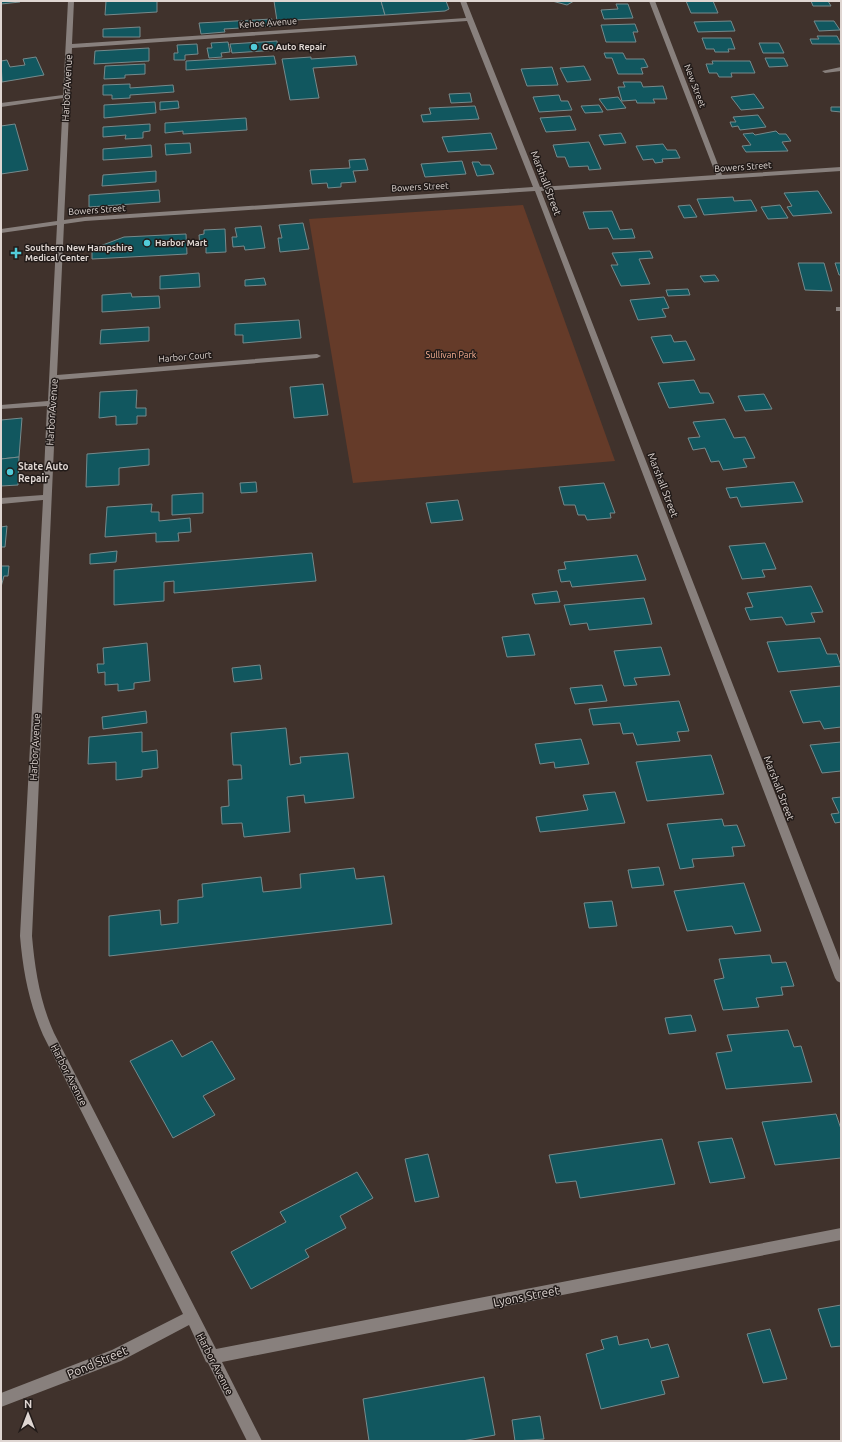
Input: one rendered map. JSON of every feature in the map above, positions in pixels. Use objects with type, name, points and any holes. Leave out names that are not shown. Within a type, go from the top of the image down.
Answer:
[{"type":"street","name":"Harbor Avenue","points":[[71,1],[26,936],[32,988],[38,1013],[211,1358],[255,1441]]},
{"type":"street","name":"Marshall Street","points":[[463,1],[841,978]]},
{"type":"street","name":"New Street","points":[[652,1],[720,177]]},
{"type":"street","name":"Kehoe Avenue","points":[[69,46],[469,19]]},
{"type":"street","points":[[825,71],[841,69]]},
{"type":"street","points":[[1,105],[67,96]]},
{"type":"street","name":"Bowers Street","points":[[1,231],[61,222],[415,196],[537,190],[841,169]]},
{"type":"street","name":"Harbor Court","points":[[54,378],[317,356]]},
{"type":"street","points":[[1,407],[52,403]]},
{"type":"street","points":[[1,501],[47,497]]},
{"type":"street","name":"Lyons Street","points":[[211,1358],[841,1234]]},
{"type":"street","name":"Pond Street","points":[[1,1400],[116,1356],[191,1317]]},
{"type":"green space","name":"Sullivan Park","points":[[523,205],[615,461],[353,483],[309,219]]},
{"type":"building","points":[[1,1],[19,1],[20,2],[1,4]]},
{"type":"building","points":[[106,1],[157,1],[157,12],[105,15]]},
{"type":"building","points":[[274,1],[381,1],[385,15],[277,21]]},
{"type":"building","points":[[381,1],[446,1],[449,9],[445,11],[385,15]]},
{"type":"building","points":[[552,1],[574,1],[567,5]]},
{"type":"building","points":[[686,1],[713,1],[718,13],[691,13]]},
{"type":"building","points":[[811,1],[828,1],[831,6],[813,6]]},
{"type":"building","points":[[616,4],[628,4],[633,18],[604,19],[601,10],[618,9]]},
{"type":"building","points":[[272,19],[273,26],[224,29],[225,32],[201,34],[199,23]]},
{"type":"building","points":[[731,21],[735,31],[698,32],[694,22]]},
{"type":"building","points":[[814,21],[834,21],[840,30],[819,31]]},
{"type":"building","points":[[635,24],[638,32],[633,32],[636,42],[606,42],[601,25]]},
{"type":"building","points":[[140,27],[140,37],[103,37],[103,29]]},
{"type":"building","points":[[817,36],[837,36],[841,44],[812,44],[810,39],[819,39]]},
{"type":"building","points":[[702,38],[731,38],[735,49],[728,49],[729,52],[715,52],[714,49],[706,49]]},
{"type":"building","name":"Go Auto Repair","points":[[277,41],[278,50],[232,53],[230,44]]},
{"type":"building","points":[[228,42],[230,52],[221,53],[222,57],[209,58],[207,48],[212,48],[211,43]]},
{"type":"building","points":[[759,43],[779,43],[784,53],[763,53]]},
{"type":"building","points":[[197,44],[198,54],[185,55],[185,60],[174,60],[174,53],[178,53],[177,45]]},
{"type":"building","points":[[149,48],[149,61],[94,64],[95,51]]},
{"type":"building","points":[[604,53],[623,53],[626,59],[644,59],[648,67],[641,68],[643,74],[618,74],[612,58],[606,58]]},
{"type":"building","points":[[274,56],[276,64],[186,70],[186,61]]},
{"type":"building","points":[[355,56],[357,65],[313,68],[319,98],[290,100],[282,59]]},
{"type":"building","points":[[36,57],[44,75],[2,82],[1,61],[7,60],[10,67],[25,65],[23,59]]},
{"type":"building","points":[[765,58],[784,58],[788,66],[769,67]]},
{"type":"building","points":[[712,61],[750,61],[755,73],[731,73],[732,77],[719,77],[717,73],[709,73],[706,64],[713,64]]},
{"type":"building","points":[[145,64],[145,74],[125,75],[125,78],[104,79],[105,66]]},
{"type":"building","points":[[584,66],[591,80],[567,82],[560,68]]},
{"type":"building","points":[[552,67],[558,85],[527,86],[521,69]]},
{"type":"building","points":[[623,82],[641,82],[643,87],[663,86],[667,99],[653,99],[655,103],[637,103],[636,100],[622,101],[618,87],[625,87]]},
{"type":"building","points":[[130,84],[130,88],[173,85],[174,92],[130,95],[130,98],[112,99],[112,95],[103,95],[103,85]]},
{"type":"building","points":[[470,93],[472,102],[451,103],[449,94]]},
{"type":"building","points":[[754,94],[764,108],[741,110],[731,97]]},
{"type":"building","points":[[559,95],[561,101],[568,101],[572,110],[539,112],[533,97]]},
{"type":"building","points":[[618,97],[626,108],[607,110],[599,99]]},
{"type":"building","points":[[178,101],[179,108],[160,110],[160,102]]},
{"type":"building","points":[[155,102],[156,113],[104,118],[104,105]]},
{"type":"building","points":[[599,105],[603,112],[585,113],[581,106]]},
{"type":"building","points":[[475,106],[479,119],[423,122],[421,115],[431,114],[429,108]]},
{"type":"building","points":[[831,107],[841,107],[841,112],[831,111]]},
{"type":"building","points":[[758,115],[766,127],[740,130],[738,126],[732,127],[730,122],[736,122],[733,117]]},
{"type":"building","points":[[570,116],[576,130],[546,132],[540,118]]},
{"type":"building","points":[[246,118],[247,130],[183,134],[183,131],[165,133],[165,123]]},
{"type":"building","points":[[15,124],[28,170],[1,174],[1,126]]},
{"type":"building","points":[[150,124],[150,131],[143,132],[143,138],[125,139],[126,135],[103,137],[103,127]]},
{"type":"building","points":[[776,131],[779,134],[786,134],[791,141],[782,142],[788,151],[746,152],[742,146],[751,145],[743,134],[753,133],[755,135]]},
{"type":"building","points":[[491,133],[497,149],[448,152],[442,137]]},
{"type":"building","points":[[621,133],[626,143],[604,145],[599,135]]},
{"type":"building","points":[[589,142],[601,169],[589,170],[588,166],[569,167],[565,157],[557,157],[553,145]]},
{"type":"building","points":[[190,143],[191,153],[166,155],[165,144]]},
{"type":"building","points":[[663,144],[667,150],[676,150],[680,158],[662,159],[663,162],[655,163],[653,159],[643,160],[636,146]]},
{"type":"building","points":[[151,145],[152,157],[103,160],[103,149]]},
{"type":"building","points":[[365,159],[368,170],[353,171],[356,182],[341,183],[341,187],[328,188],[327,183],[312,184],[310,170],[350,168],[349,160]]},
{"type":"building","points":[[462,161],[466,174],[425,177],[421,164]]},
{"type":"building","points":[[472,162],[479,162],[481,165],[490,165],[494,174],[477,176]]},
{"type":"building","points":[[156,171],[156,182],[102,186],[103,175]]},
{"type":"building","points":[[159,190],[160,202],[89,207],[89,195]]},
{"type":"building","points":[[818,191],[832,213],[793,216],[787,207],[792,206],[784,193]]},
{"type":"building","points":[[733,197],[734,201],[751,200],[757,211],[704,215],[697,199]]},
{"type":"building","points":[[690,205],[697,217],[684,218],[678,206]]},
{"type":"building","points":[[780,205],[788,218],[768,219],[761,207]]},
{"type":"building","points":[[612,211],[620,230],[632,229],[635,238],[613,239],[608,228],[589,229],[583,212]]},
{"type":"building","points":[[303,223],[309,249],[280,252],[278,238],[282,238],[279,225]]},
{"type":"building","points":[[261,226],[265,248],[245,250],[244,246],[233,247],[232,237],[237,237],[235,228]]},
{"type":"building","points":[[225,229],[226,252],[206,253],[206,246],[200,247],[199,235],[204,234],[204,230]]},
{"type":"building","name":"Harbor Mart","points":[[186,234],[187,254],[92,259],[92,249],[124,237]]},
{"type":"building","points":[[650,251],[653,258],[639,259],[650,284],[621,286],[611,265],[618,265],[612,253]]},
{"type":"building","points":[[798,263],[824,263],[832,291],[805,290]]},
{"type":"building","points":[[835,263],[841,263],[841,275],[839,275]]},
{"type":"building","points":[[199,273],[200,287],[160,289],[160,276]]},
{"type":"building","points":[[715,275],[719,281],[704,282],[700,276]]},
{"type":"building","points":[[264,278],[266,285],[245,286],[245,280]]},
{"type":"building","points":[[688,289],[690,295],[668,296],[666,290]]},
{"type":"building","points":[[131,293],[132,297],[159,296],[160,308],[102,312],[102,295]]},
{"type":"building","points":[[664,297],[669,308],[662,309],[666,317],[638,320],[630,300]]},
{"type":"building","points":[[299,320],[301,338],[243,343],[243,335],[235,335],[235,324]]},
{"type":"building","points":[[149,327],[149,341],[100,344],[101,330]]},
{"type":"building","points":[[671,335],[674,342],[686,341],[695,360],[663,363],[651,337]]},
{"type":"building","points":[[694,380],[700,393],[709,393],[714,403],[669,408],[658,383]]},
{"type":"building","points":[[323,384],[328,415],[294,418],[290,387]]},
{"type":"building","points":[[137,390],[136,408],[146,408],[146,416],[137,416],[137,424],[116,425],[116,416],[99,418],[100,392]]},
{"type":"building","points":[[764,394],[772,409],[745,411],[738,396]]},
{"type":"building","points":[[22,418],[19,457],[1,459],[1,420]]},
{"type":"building","points":[[725,419],[734,438],[745,437],[755,458],[743,459],[747,467],[723,470],[719,461],[711,462],[705,448],[693,450],[688,438],[700,437],[693,422]]},
{"type":"building","points":[[149,449],[149,465],[119,468],[119,485],[86,487],[87,454]]},
{"type":"building","name":"State Auto Repair","points":[[19,457],[18,485],[1,486],[1,459]]},
{"type":"building","points":[[256,482],[257,492],[241,493],[240,483]]},
{"type":"building","points":[[794,482],[803,502],[741,507],[737,497],[730,498],[726,488]]},
{"type":"building","points":[[604,483],[615,513],[610,513],[611,518],[587,520],[585,515],[578,515],[575,505],[564,505],[559,487]]},
{"type":"building","points":[[203,493],[203,513],[172,515],[172,495]]},
{"type":"building","points":[[458,500],[463,520],[431,523],[426,503]]},
{"type":"building","points":[[152,504],[151,512],[159,512],[159,521],[190,518],[191,532],[178,533],[179,541],[156,542],[156,533],[105,537],[107,507]]},
{"type":"building","points":[[7,526],[5,547],[1,547],[1,527]]},
{"type":"building","points":[[765,543],[776,569],[762,570],[765,577],[742,579],[729,546]]},
{"type":"building","points":[[117,551],[116,562],[90,564],[90,554]]},
{"type":"building","points":[[312,553],[316,581],[174,593],[174,581],[164,582],[164,601],[114,605],[114,570]]},
{"type":"building","points":[[637,555],[646,580],[572,587],[570,581],[561,582],[558,570],[566,569],[564,562]]},
{"type":"building","points":[[1,566],[9,566],[8,576],[4,576],[1,587]]},
{"type":"building","points":[[811,586],[823,612],[811,613],[815,622],[786,625],[782,617],[750,620],[745,608],[753,607],[747,593]]},
{"type":"building","points":[[557,591],[560,602],[535,604],[532,594]]},
{"type":"building","points":[[644,598],[652,624],[589,630],[587,623],[570,625],[564,605]]},
{"type":"building","points":[[529,634],[535,655],[507,657],[502,637]]},
{"type":"building","points":[[820,638],[827,654],[837,654],[841,666],[778,672],[767,642]]},
{"type":"building","points":[[147,643],[150,681],[134,683],[134,689],[118,691],[118,684],[105,685],[105,672],[98,673],[97,664],[104,664],[103,648]]},
{"type":"building","points":[[661,647],[670,675],[634,678],[637,685],[624,686],[614,651]]},
{"type":"building","points":[[260,665],[262,679],[234,682],[232,668]]},
{"type":"building","points":[[602,685],[607,701],[575,704],[570,688]]},
{"type":"building","points":[[841,686],[841,727],[824,729],[820,721],[803,723],[790,691]]},
{"type":"building","points":[[679,701],[689,731],[677,732],[680,741],[637,745],[633,733],[623,734],[620,723],[593,725],[589,709]]},
{"type":"building","points":[[146,711],[147,723],[103,729],[102,717]]},
{"type":"building","points":[[286,728],[290,765],[301,763],[300,757],[348,753],[354,798],[305,803],[304,795],[287,797],[290,832],[244,837],[242,823],[222,824],[221,807],[229,806],[228,780],[242,779],[241,765],[233,765],[231,733]]},
{"type":"building","points":[[142,732],[142,752],[157,750],[158,768],[142,770],[142,777],[116,780],[116,762],[88,764],[89,737]]},
{"type":"building","points":[[581,739],[589,764],[555,768],[554,762],[540,764],[535,744]]},
{"type":"building","points":[[841,742],[841,771],[822,773],[810,745]]},
{"type":"building","points":[[711,755],[724,794],[647,801],[636,762]]},
{"type":"building","points":[[615,792],[625,823],[540,832],[536,817],[588,810],[583,795]]},
{"type":"building","points":[[841,797],[841,822],[835,823],[831,814],[839,813],[832,798]]},
{"type":"building","points":[[722,819],[724,826],[737,825],[745,846],[732,847],[734,856],[692,859],[694,867],[680,869],[667,824]]},
{"type":"building","points":[[659,867],[664,885],[632,888],[628,870]]},
{"type":"building","points":[[354,868],[356,879],[384,876],[392,924],[109,956],[109,916],[160,910],[161,925],[178,923],[178,900],[203,897],[202,884],[261,877],[263,892],[301,888],[300,874]]},
{"type":"building","points":[[744,883],[761,931],[735,934],[732,926],[687,931],[674,891]]},
{"type":"building","points":[[612,901],[617,926],[589,928],[584,903]]},
{"type":"building","points":[[770,955],[772,963],[786,962],[794,986],[781,987],[783,995],[756,998],[759,1007],[723,1010],[714,980],[724,978],[719,959]]},
{"type":"building","points":[[691,1015],[696,1031],[669,1034],[665,1018]]},
{"type":"building","points":[[788,1030],[794,1047],[801,1046],[812,1082],[726,1089],[716,1053],[732,1051],[727,1035]]},
{"type":"building","points":[[172,1040],[182,1057],[212,1041],[235,1079],[203,1096],[215,1115],[173,1138],[130,1061]]},
{"type":"building","points":[[836,1114],[841,1129],[841,1158],[775,1165],[762,1122]]},
{"type":"building","points":[[732,1138],[745,1178],[710,1183],[698,1142]]},
{"type":"building","points":[[662,1139],[675,1184],[580,1198],[576,1181],[556,1183],[549,1155]]},
{"type":"building","points":[[428,1154],[439,1197],[415,1202],[405,1159]]},
{"type":"building","points":[[357,1172],[373,1198],[340,1216],[346,1228],[305,1250],[309,1257],[251,1289],[231,1252],[286,1222],[280,1212]]},
{"type":"building","points":[[841,1305],[841,1346],[831,1347],[818,1309]]},
{"type":"building","points":[[770,1329],[787,1379],[763,1383],[747,1334]]},
{"type":"building","points":[[617,1336],[619,1345],[648,1339],[651,1348],[668,1344],[679,1377],[661,1381],[665,1394],[601,1409],[586,1354],[604,1349],[601,1340]]},
{"type":"building","points":[[484,1377],[495,1435],[462,1441],[369,1441],[363,1399]]},
{"type":"building","points":[[540,1416],[544,1439],[515,1441],[512,1420]]},
{"type":"place","name":"Go Auto Repair","points":[[254,47]]},
{"type":"place","name":"Harbor Mart","points":[[147,243]]},
{"type":"place","name":"Southern New Hampshire Medical Center","points":[[16,253]]},
{"type":"place","name":"State Auto Repair","points":[[10,472]]}]
